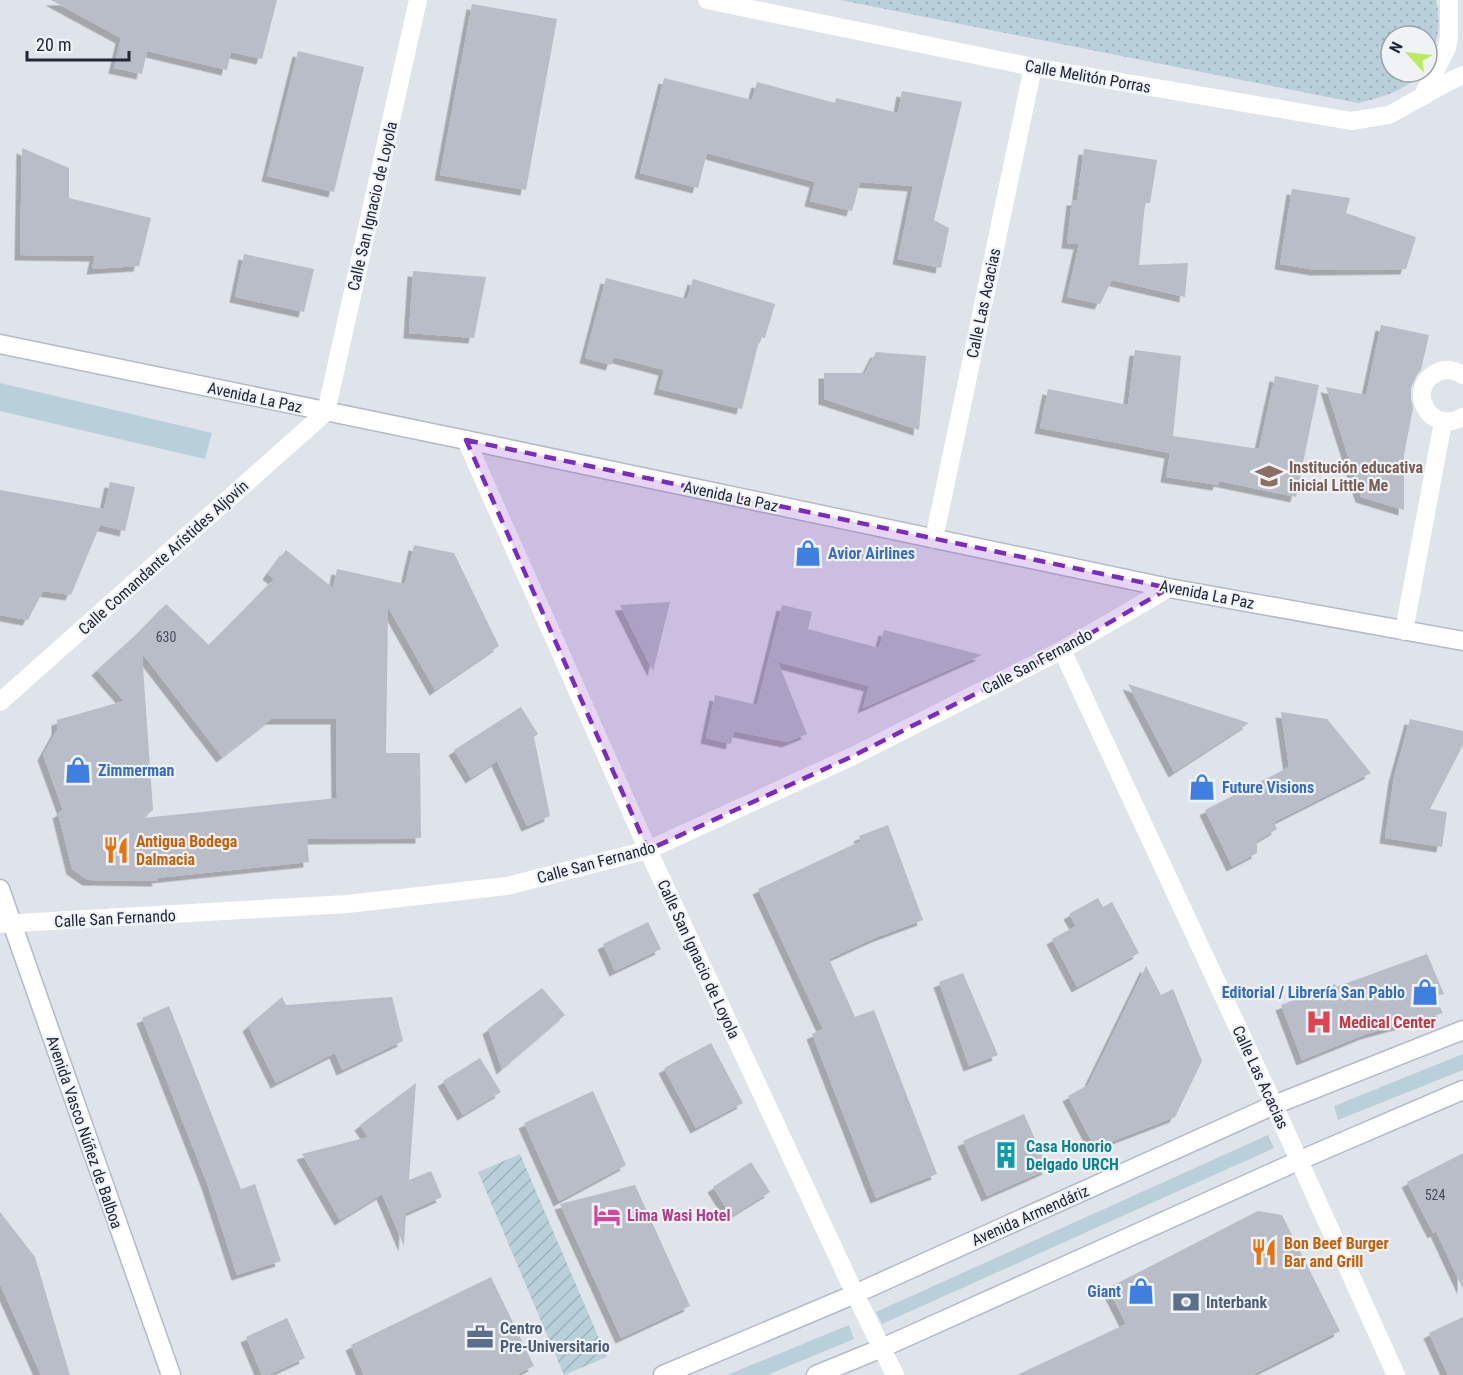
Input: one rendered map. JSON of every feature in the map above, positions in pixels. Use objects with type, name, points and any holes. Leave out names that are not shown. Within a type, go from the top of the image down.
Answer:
[{"type":"street","name":"Calle San Ignacio de Loyola","points":[[326,412],[418,0]]},
{"type":"street","name":"Calle Melitón Porras","points":[[707,0],[1033,67],[1351,121],[1389,115],[1463,75]]},
{"type":"street","points":[[1422,97],[1447,48],[1449,0]]},
{"type":"street","name":"Calle Las Acacias","points":[[934,539],[1033,67]]},
{"type":"street","name":"Avenida La Paz","points":[[0,344],[1169,588],[1463,641]]},
{"type":"street","points":[[1463,375],[1457,371],[1438,371],[1429,378],[1423,388],[1422,399],[1425,410],[1433,418],[1443,422],[1453,422],[1463,417]]},
{"type":"street","name":"Calle Comandante Arístides Aljovín","points":[[0,702],[326,412]]},
{"type":"street","points":[[1404,631],[1443,422]]},
{"type":"street","name":"Calle San Ignacio de Loyola","points":[[466,440],[648,850],[895,1375]]},
{"type":"street","name":"Calle San Fernando","points":[[6,924],[347,904],[507,886],[648,850],[853,756],[1062,650],[1169,588]]},
{"type":"street","name":"Calle Las Acacias","points":[[1062,650],[1274,1105],[1396,1375]]},
{"type":"street","name":"Avenida Vasco Núñez de Balboa","points":[[0,889],[6,924],[171,1375]]},
{"type":"street","name":"Avenida Armendáriz","points":[[663,1375],[855,1294],[1274,1105],[1463,1029]]},
{"type":"street","points":[[816,1375],[882,1348],[1298,1161],[1463,1090]]},
{"type":"highlighted area","points":[[466,440],[1169,588],[1062,650],[853,756],[648,850]]},
{"type":"shaded area","points":[[840,0],[1436,0],[1439,24],[1379,24],[1379,84],[1408,84],[1384,96],[1358,103]]},
{"type":"shaded area","points":[[0,383],[212,433],[205,459],[0,411]]},
{"type":"shaded area","points":[[1463,1054],[1463,1070],[1338,1120],[1334,1106]]},
{"type":"shaded area","points":[[1268,1135],[1274,1148],[882,1324],[876,1312]]},
{"type":"shaded area","points":[[520,1154],[607,1357],[564,1375],[478,1172]]},
{"type":"shaded area","points":[[849,1325],[854,1339],[767,1375],[727,1375]]},
{"type":"building","points":[[51,0],[277,0],[262,59],[231,52],[227,70],[147,51],[142,74],[114,68],[121,38]]},
{"type":"building","points":[[472,4],[557,19],[526,190],[440,175]]},
{"type":"building","points":[[298,51],[364,67],[334,192],[267,176]]},
{"type":"building","points":[[664,78],[752,100],[757,82],[835,103],[836,98],[898,113],[902,91],[962,102],[934,220],[949,228],[941,268],[898,259],[913,186],[860,182],[852,211],[810,201],[815,182],[707,153],[698,188],[640,173]]},
{"type":"building","points":[[22,148],[69,168],[69,198],[151,218],[139,266],[92,269],[95,256],[20,255]]},
{"type":"building","points":[[1084,149],[1157,160],[1150,203],[1145,203],[1139,265],[1188,263],[1185,297],[1112,280],[1100,304],[1067,297],[1079,244],[1067,243],[1072,200],[1077,200]]},
{"type":"building","points":[[1292,189],[1350,198],[1346,213],[1416,237],[1406,269],[1316,270],[1280,264]]},
{"type":"building","points":[[244,254],[314,269],[304,312],[235,297]]},
{"type":"building","points":[[413,271],[486,277],[474,338],[409,333]]},
{"type":"building","points":[[606,278],[687,299],[693,279],[775,304],[765,338],[760,337],[742,409],[659,389],[664,370],[614,357],[611,365],[585,358]]},
{"type":"building","points":[[1381,325],[1429,335],[1421,370],[1411,388],[1413,408],[1404,455],[1404,510],[1361,497],[1326,387],[1366,395]]},
{"type":"building","points":[[1135,350],[1181,356],[1173,436],[1259,449],[1275,376],[1319,385],[1296,497],[1219,481],[1218,485],[1166,477],[1170,453],[1040,428],[1048,389],[1128,405]]},
{"type":"building","points":[[876,352],[926,356],[919,430],[824,399],[824,373],[865,373]]},
{"type":"building","points":[[110,482],[135,487],[125,531],[100,525],[71,595],[43,591],[28,620],[0,615],[0,490],[104,509]]},
{"type":"building","points":[[414,545],[454,553],[499,646],[435,690],[388,607],[386,753],[420,753],[421,838],[307,839],[309,862],[157,878],[158,881],[88,880],[72,869],[58,813],[63,810],[43,755],[57,730],[57,720],[124,701],[97,670],[166,604],[209,645],[274,579],[268,574],[286,550],[333,588],[337,569],[405,584]],"holes":[[[142,653],[222,757],[271,719],[336,719],[337,798],[143,818],[153,810]]]},
{"type":"building","points":[[670,602],[653,671],[620,605]]},
{"type":"building","points":[[782,605],[812,612],[808,629],[879,648],[884,630],[982,655],[863,708],[869,686],[778,662],[807,734],[787,742],[734,731],[731,744],[706,738],[715,695],[757,705]]},
{"type":"building","points":[[1128,684],[1249,723],[1174,772]]},
{"type":"building","points":[[521,707],[538,734],[534,737],[550,816],[527,826],[497,761],[471,778],[454,750]]},
{"type":"building","points":[[1281,712],[1327,719],[1371,773],[1274,822],[1277,829],[1257,841],[1257,853],[1232,866],[1205,810],[1289,767]]},
{"type":"building","points":[[1410,719],[1463,731],[1463,745],[1430,809],[1447,812],[1442,847],[1385,838],[1394,777]]},
{"type":"building","points":[[888,825],[923,920],[877,937],[829,959],[855,1017],[874,1010],[937,1174],[876,1198],[812,1034],[823,1029],[758,889],[861,841],[859,836]]},
{"type":"building","points":[[1098,898],[1103,907],[1112,902],[1139,953],[1077,987],[1052,939],[1076,926],[1069,914]]},
{"type":"building","points":[[648,922],[661,949],[615,971],[603,944]]},
{"type":"building","points":[[1427,954],[1444,994],[1434,996],[1443,1013],[1366,1034],[1302,1060],[1281,1005],[1335,984],[1336,987]]},
{"type":"building","points":[[1146,966],[1161,995],[1173,989],[1202,1061],[1175,1117],[1095,1148],[1068,1096],[1088,1085]]},
{"type":"building","points":[[963,973],[998,1055],[969,1066],[939,982]]},
{"type":"building","points":[[542,988],[565,1015],[502,1069],[488,1029]]},
{"type":"building","points":[[282,997],[286,1005],[392,997],[403,1041],[342,1070],[335,1053],[276,1083],[248,1026]]},
{"type":"building","points":[[169,1006],[241,1189],[255,1184],[281,1261],[237,1275],[207,1183],[142,1018]]},
{"type":"building","points":[[711,1043],[743,1103],[696,1128],[664,1068]]},
{"type":"building","points":[[480,1058],[501,1092],[463,1115],[443,1081]]},
{"type":"building","points":[[416,1083],[409,1180],[431,1171],[442,1197],[406,1213],[404,1246],[382,1194],[340,1220],[302,1154],[368,1137],[360,1125]]},
{"type":"building","points":[[593,1091],[626,1165],[559,1201],[524,1123]]},
{"type":"building","name":"Casa Honorio Delgado URCH","points":[[1024,1114],[1048,1169],[987,1196],[963,1141]]},
{"type":"building","points":[[1463,1153],[1463,1289],[1436,1231],[1433,1233],[1407,1182]]},
{"type":"building","points":[[751,1162],[770,1192],[731,1216],[713,1187]]},
{"type":"building","points":[[635,1185],[690,1306],[621,1338],[560,1204]]},
{"type":"building","points":[[1258,1211],[1282,1215],[1340,1331],[1252,1375],[1017,1375],[1126,1324],[1108,1288]]},
{"type":"building","points":[[0,1212],[35,1257],[70,1375],[41,1375],[0,1284]]},
{"type":"building","points":[[491,1277],[534,1366],[516,1375],[364,1375],[351,1345]]},
{"type":"building","points":[[1463,1317],[1463,1375],[1448,1375],[1429,1333]]},
{"type":"building","points":[[287,1318],[305,1358],[269,1375],[262,1375],[246,1337]]},
{"type":"place","name":"Institución educativa inicial Little Me","points":[[1269,476]]},
{"type":"place","name":"Avior Airlines","points":[[808,553]]},
{"type":"place","name":"Zimmerman","points":[[78,770]]},
{"type":"place","name":"Future Visions","points":[[1202,787]]},
{"type":"place","name":"Antigua Bodega Dalmacia","points":[[116,850]]},
{"type":"place","name":"Editorial / Librería San Pablo","points":[[1425,992]]},
{"type":"place","name":"Medical Center","points":[[1319,1022]]},
{"type":"place","name":"Casa Honorio Delgado URCH","points":[[1006,1155]]},
{"type":"place","name":"Lima Wasi Hotel","points":[[607,1215]]},
{"type":"place","name":"Bon Beef Burger Bar and Grill","points":[[1264,1252]]},
{"type":"place","name":"Giant","points":[[1141,1291]]},
{"type":"place","name":"Interbank","points":[[1186,1302]]},
{"type":"place","name":"Centro Pre-Universitario","points":[[480,1337]]}]
